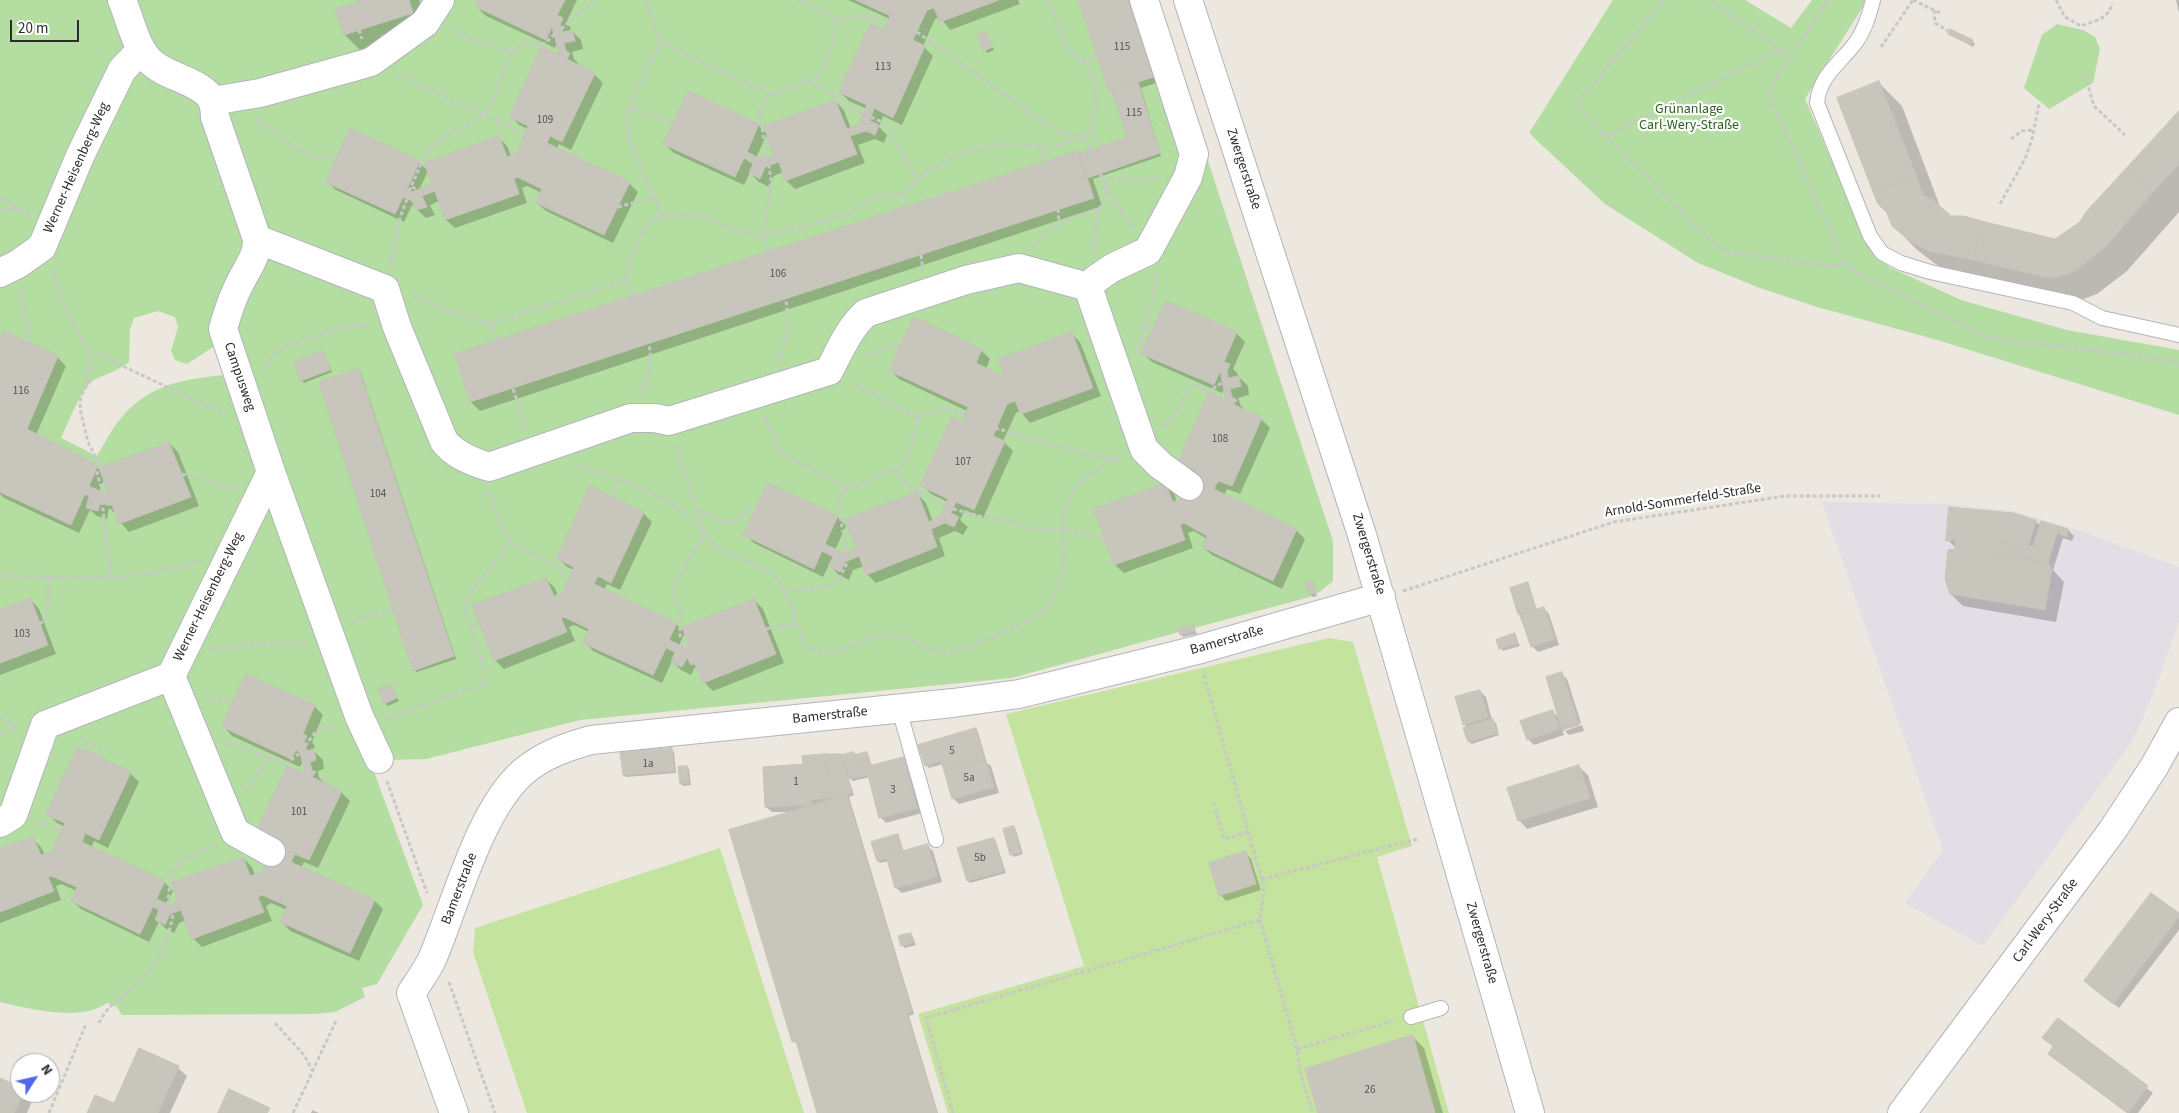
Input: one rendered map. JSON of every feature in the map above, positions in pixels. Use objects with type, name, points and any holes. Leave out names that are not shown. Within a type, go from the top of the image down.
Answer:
[{"type":"street","points":[[122,0],[141,50],[155,67],[222,99],[260,94],[371,62],[412,34],[435,8]]},
{"type":"street","points":[[1088,287],[1112,268],[1148,251],[1188,178],[1194,154],[1144,0]]},
{"type":"street","name":"Zwergerstraße","points":[[1188,0],[1381,597],[1530,1113]]},
{"type":"street","name":"Werner-Heisenberg-Weg","points":[[9,269],[46,236],[80,156],[122,70],[141,50]]},
{"type":"street","points":[[222,99],[216,117],[258,239],[385,289],[397,327],[444,441],[459,454],[488,467],[631,418],[655,418],[669,421],[829,371],[857,321],[866,313],[966,280],[1019,268],[1088,287]]},
{"type":"street","name":"Campusweg","points":[[258,239],[258,249],[235,293],[228,309],[223,329],[271,472],[361,721],[379,760]]},
{"type":"street","points":[[1088,287],[1142,444],[1160,465],[1189,486]]},
{"type":"street","name":"Werner-Heisenberg-Weg","points":[[0,823],[13,815],[45,725],[176,665],[271,472]]},
{"type":"street","name":"Werner-Heisenberg-Weg","points":[[253,507],[276,513],[292,529]]},
{"type":"street","name":"Bamerstraße","points":[[454,1113],[411,993],[432,959],[479,839],[504,794],[522,773],[562,748],[591,740],[899,709],[1019,694],[1197,650],[1381,597]]},
{"type":"street","name":"Werner-Heisenberg-Weg","points":[[176,665],[233,826]]},
{"type":"street","name":"Carl-Wery-Straße","points":[[1902,1113],[2112,831],[2154,767],[2179,722]]},
{"type":"street","points":[[233,826],[271,852]]},
{"type":"lane","points":[[1873,0],[1864,27],[1854,46],[1834,65],[1818,90],[1817,104],[1870,236],[1882,253],[1901,263],[1930,272],[2073,303],[2102,318],[2179,336]]},
{"type":"lane","points":[[899,709],[936,840]]},
{"type":"lane","points":[[1411,1017],[1442,1008]]},
{"type":"path","points":[[561,29],[596,0]]},
{"type":"path","points":[[646,0],[662,41],[718,70],[770,93],[782,91],[808,81],[821,73],[829,55],[838,20]]},
{"type":"path","points":[[797,0],[838,20],[873,15],[887,21]]},
{"type":"path","points":[[633,295],[626,280],[631,258],[639,238],[648,224],[663,216],[686,214],[706,216],[734,230],[763,237],[849,214],[870,200],[903,193],[931,168],[947,160],[1006,143],[1052,148],[1085,136],[1091,127],[1096,108],[1094,83],[1089,68],[1066,46],[1048,0]]},
{"type":"path","points":[[1666,0],[1575,105],[1716,246],[1727,252],[1836,267],[1845,264]]},
{"type":"path","points":[[1710,0],[1781,50],[1791,54]]},
{"type":"path","points":[[1828,0],[1768,92],[1845,264],[1858,274],[1983,336],[2001,340],[2148,358],[2179,364]]},
{"type":"path","points":[[1881,47],[1913,0],[1940,13]]},
{"type":"path","points":[[2056,0],[2065,17],[2081,26],[2102,18],[2111,11],[2112,3]]},
{"type":"path","points":[[435,8],[470,38],[512,52]]},
{"type":"path","points":[[1934,10],[1935,23],[1948,30]]},
{"type":"path","points":[[359,30],[371,62],[525,133]]},
{"type":"path","points":[[917,32],[1053,130],[1065,134],[1085,136]]},
{"type":"path","points":[[416,190],[411,189],[427,151],[449,133],[486,116],[512,52],[527,42],[539,45],[549,42],[554,36]]},
{"type":"path","points":[[662,41],[631,107],[628,118],[630,138],[663,216]]},
{"type":"path","points":[[1606,136],[1781,50]]},
{"type":"path","points":[[1082,60],[1097,56]]},
{"type":"path","points":[[2085,75],[2094,106],[2125,135]]},
{"type":"path","points":[[808,81],[862,113],[862,118]]},
{"type":"path","points":[[760,158],[766,156],[759,111],[770,93]]},
{"type":"path","points":[[222,99],[298,150],[310,156],[336,158]]},
{"type":"path","points":[[2000,204],[2025,159],[2034,130],[2039,104]]},
{"type":"path","points":[[631,107],[673,123]]},
{"type":"path","points":[[871,117],[886,124],[890,129],[917,180]]},
{"type":"path","points":[[1091,127],[1101,146]]},
{"type":"path","points":[[2011,139],[2022,130],[2034,130]]},
{"type":"path","points":[[1085,136],[1090,150]]},
{"type":"path","points":[[1039,147],[1044,160]]},
{"type":"path","points":[[769,166],[771,180],[763,237],[769,251]]},
{"type":"path","points":[[1100,173],[1148,251],[1157,282],[1137,351],[1123,386]]},
{"type":"path","points":[[1103,180],[1188,178]]},
{"type":"path","points":[[1019,268],[1038,238],[1060,222],[1099,208],[1104,200],[1103,180]]},
{"type":"path","points":[[903,193],[907,206]]},
{"type":"path","points":[[618,207],[655,197]]},
{"type":"path","points":[[0,198],[21,210],[46,236],[65,308],[88,350],[90,367],[87,385],[81,396],[80,409],[88,442],[100,466],[96,474],[101,491]]},
{"type":"path","points":[[407,198],[400,218],[385,289],[410,295],[457,315],[490,324],[626,280]]},
{"type":"path","points":[[1058,209],[1060,222]]},
{"type":"path","points":[[0,210],[21,210]]},
{"type":"path","points":[[9,269],[21,300],[27,322],[29,342]]},
{"type":"path","points":[[786,301],[789,326],[763,392],[779,452],[847,486],[859,485],[902,466],[917,429],[917,417]]},
{"type":"path","points":[[490,324],[498,340]]},
{"type":"path","points":[[249,402],[274,354],[318,335],[344,328],[367,325],[397,327]]},
{"type":"path","points":[[1144,327],[1152,331]]},
{"type":"path","points":[[631,418],[649,373],[651,357],[649,346]]},
{"type":"path","points":[[88,350],[257,428]]},
{"type":"path","points":[[829,371],[917,417],[944,408],[964,414]]},
{"type":"path","points":[[669,421],[697,510],[710,542],[717,549],[765,570],[777,578],[804,643],[811,650],[819,653],[829,653],[888,635],[931,650],[946,653],[970,646],[1047,608],[1059,584],[1064,562],[1062,517],[1069,494],[1083,479],[1113,458],[1142,444],[1167,424],[1175,414],[1189,388],[1194,386],[1211,390],[1223,382]]},
{"type":"path","points":[[513,389],[524,422],[514,458]]},
{"type":"path","points":[[995,428],[1100,458],[1113,458]]},
{"type":"path","points":[[567,463],[647,489],[666,499],[689,516],[705,533]]},
{"type":"path","points":[[488,467],[485,474],[488,491],[508,538],[516,546],[571,574]]},
{"type":"path","points":[[897,469],[904,483],[943,505],[943,510]]},
{"type":"path","points":[[182,474],[253,507]]},
{"type":"path","points":[[613,498],[619,480]]},
{"type":"path","points":[[842,552],[847,551],[838,506],[840,497],[847,486]]},
{"type":"path","name":"Arnold-Sommerfeld-Straße","points":[[1381,597],[1614,522],[1785,496],[1880,496]]},
{"type":"path","points":[[102,501],[111,579]]},
{"type":"path","points":[[697,510],[728,523],[739,519],[750,507],[756,510]]},
{"type":"path","points":[[953,509],[983,517],[1003,519],[1032,529],[1063,529],[1104,539]]},
{"type":"path","points":[[686,648],[680,635],[680,606],[673,592],[688,561],[705,533]]},
{"type":"path","points":[[305,746],[316,731],[361,721],[487,683],[485,670],[464,606],[465,601],[506,550],[508,538]]},
{"type":"path","points":[[0,576],[111,579],[178,568],[231,551]]},
{"type":"path","points":[[784,592],[832,586],[840,577],[848,560]]},
{"type":"path","points":[[40,624],[45,620],[48,578]]},
{"type":"path","points":[[176,665],[274,642],[306,642],[332,639],[393,609]]},
{"type":"path","points":[[766,629],[796,622]]},
{"type":"path","points":[[471,628],[480,624]]},
{"type":"path","points":[[1197,650],[1262,880],[1264,888],[1260,920],[1297,1049],[1301,1076],[1313,1113]]},
{"type":"path","points":[[0,733],[21,728]]},
{"type":"path","points":[[168,905],[169,882],[174,869],[185,858],[216,845],[233,826],[269,757],[286,764],[299,755]]},
{"type":"path","points":[[379,760],[427,893]]},
{"type":"path","points":[[1214,804],[1224,839],[1248,832]]},
{"type":"path","points":[[1262,880],[1418,839]]},
{"type":"path","points":[[100,1023],[105,1010],[141,980],[152,966],[171,928],[173,913]]},
{"type":"path","points":[[953,1113],[926,1018],[1260,920]]},
{"type":"path","points":[[432,959],[449,981],[496,1113]]},
{"type":"path","points":[[1297,1049],[1411,1017]]},
{"type":"path","points":[[293,1113],[336,1021]]},
{"type":"path","points":[[275,1023],[300,1050],[312,1070]]},
{"type":"path","points":[[49,1113],[86,1024]]},
{"type":"shaded area","points":[[1822,502],[1946,504],[2013,511],[2078,530],[2179,567],[2179,622],[2152,697],[2133,740],[1983,946],[1905,903],[1943,850]]},
{"type":"green space","points":[[0,0],[114,0],[200,101],[248,231],[213,347],[187,364],[175,360],[171,351],[178,327],[175,317],[158,311],[134,318],[130,329],[129,362],[89,384],[84,390],[61,438],[97,456],[118,421],[144,397],[157,390],[184,381],[228,375],[423,905],[377,984],[362,988],[365,997],[335,1012],[314,1014],[122,1015],[117,1007],[107,1003],[96,1009],[70,1013],[26,1008],[0,1002]]},
{"type":"green space","points":[[137,0],[1155,0],[1333,541],[1333,581],[1310,597],[1194,628],[1193,625],[1179,629],[1179,632],[1012,678],[580,720],[426,759],[385,760],[234,337],[236,321],[259,268],[228,131],[154,48]]},
{"type":"green space","name":"Grünanlage Carl-Wery-Straße","points":[[1613,0],[1745,0],[1791,28],[1812,0],[1867,0],[1805,99],[1866,240],[1889,267],[1961,300],[2067,330],[2179,350],[2179,415],[1934,339],[1817,307],[1760,288],[1698,263],[1605,204],[1529,133]]},
{"type":"green space","points":[[2057,24],[2083,30],[2095,37],[2100,49],[2093,83],[2049,109],[2024,88],[2042,35]]},
{"type":"green space","points":[[1329,638],[1353,642],[1412,846],[1377,857],[1449,1113],[948,1113],[918,1014],[1084,966],[1006,714]]},
{"type":"green space","points":[[720,848],[804,1113],[527,1113],[473,952],[475,928]]},
{"type":"building","points":[[357,0],[409,0],[413,13],[344,35],[335,9],[358,2]]},
{"type":"building","points":[[479,0],[565,0],[557,15],[563,18],[560,25],[563,32],[572,30],[575,41],[564,43],[566,51],[570,53],[567,59],[595,73],[562,142],[550,136],[547,143],[630,182],[604,235],[536,203],[542,189],[517,177],[514,179],[519,194],[445,220],[435,191],[422,196],[427,207],[416,210],[412,201],[403,197],[395,214],[325,182],[350,128],[420,161],[407,189],[411,192],[432,184],[424,163],[499,136],[507,157],[517,153],[528,126],[509,117],[542,46],[559,55],[555,38],[552,27],[546,40],[476,7]]},
{"type":"building","points":[[856,0],[999,0],[940,22],[934,8],[927,10],[913,40],[925,46],[893,118],[874,108],[870,121],[879,125],[875,135],[866,131],[850,136],[857,154],[785,181],[779,162],[765,167],[760,179],[749,173],[753,164],[744,158],[735,177],[663,144],[688,91],[759,124],[747,152],[763,160],[774,156],[764,126],[835,100],[847,129],[859,124],[867,105],[838,92],[871,23],[884,30],[890,16]]},
{"type":"building","points":[[1079,0],[1132,0],[1157,76],[1109,91]]},
{"type":"building","points":[[1950,29],[1973,40],[1971,45],[1948,34]]},
{"type":"building","points":[[986,32],[993,47],[984,51],[977,35]]},
{"type":"building","points":[[1879,81],[1916,175],[1873,192],[1837,98]]},
{"type":"building","points":[[1138,82],[1160,153],[1088,178],[1079,153],[1127,138],[1112,90]]},
{"type":"building","points":[[2179,111],[2179,164],[2153,192],[2126,169]]},
{"type":"building","points":[[1078,151],[1094,198],[470,402],[455,354]]},
{"type":"building","points":[[2126,169],[2153,192],[2104,248],[2074,272],[2057,277],[2045,277],[1973,260],[1981,221],[2055,239],[2080,222],[2086,212]]},
{"type":"building","points":[[1916,175],[1923,196],[1933,200],[1951,216],[1964,216],[1981,221],[1973,260],[1929,251],[1910,241],[1892,226],[1887,213],[1878,204],[1873,192]]},
{"type":"building","points":[[1166,301],[1237,332],[1224,362],[1230,364],[1227,371],[1228,378],[1239,376],[1241,386],[1230,389],[1232,397],[1237,401],[1233,404],[1262,418],[1232,486],[1218,481],[1214,489],[1297,529],[1273,581],[1202,547],[1207,536],[1184,523],[1180,525],[1185,540],[1114,565],[1094,509],[1165,483],[1173,502],[1183,498],[1196,471],[1178,462],[1209,392],[1226,400],[1220,371],[1214,385],[1141,354]]},
{"type":"building","points":[[914,317],[982,349],[976,363],[1005,377],[998,359],[1072,332],[1093,388],[1021,414],[1015,401],[1007,404],[993,436],[1005,441],[974,510],[956,502],[951,513],[959,517],[954,527],[945,523],[931,529],[937,547],[866,575],[859,556],[845,562],[840,572],[828,566],[833,557],[822,551],[814,569],[743,535],[768,483],[838,516],[825,544],[845,553],[856,549],[845,519],[917,492],[929,522],[940,517],[948,499],[920,486],[952,417],[962,421],[968,407],[889,371]]},
{"type":"building","points":[[4,331],[58,356],[27,429],[98,465],[89,486],[109,495],[99,468],[169,442],[191,497],[119,524],[112,505],[106,505],[101,501],[98,511],[86,508],[89,496],[85,494],[71,525],[0,492],[0,340]]},
{"type":"building","points":[[323,351],[330,370],[300,381],[294,362]]},
{"type":"building","points":[[359,369],[454,656],[413,671],[319,382]]},
{"type":"building","points":[[590,486],[644,512],[611,583],[598,576],[594,584],[677,623],[669,640],[691,650],[682,627],[754,599],[776,654],[703,683],[695,664],[691,665],[687,658],[682,667],[671,662],[675,652],[666,648],[653,675],[583,643],[589,629],[564,617],[561,618],[567,632],[494,661],[472,605],[546,578],[554,596],[563,592],[574,567],[557,559]]},
{"type":"building","points":[[1949,507],[2013,513],[2036,520],[2029,545],[1997,543],[1996,554],[2048,563],[2052,569],[2045,610],[1950,594],[1945,579],[1948,550],[1955,549],[1955,540],[1946,541]]},
{"type":"building","points":[[2041,521],[2068,529],[2067,537],[2057,533],[2048,563],[1996,554],[1997,543],[2033,546]]},
{"type":"building","points":[[1312,581],[1316,593],[1310,595],[1305,583]]},
{"type":"building","points":[[1528,582],[1536,609],[1518,614],[1510,588]]},
{"type":"building","points":[[31,599],[48,645],[0,663],[0,610]]},
{"type":"building","points":[[1544,607],[1555,639],[1531,647],[1520,615]]},
{"type":"building","points":[[1194,625],[1195,631],[1180,635],[1178,629]]},
{"type":"building","points":[[1515,633],[1518,643],[1499,649],[1496,640]]},
{"type":"building","points":[[1562,672],[1579,725],[1562,730],[1546,677]]},
{"type":"building","points":[[246,674],[315,705],[303,734],[307,736],[304,742],[307,751],[314,749],[316,760],[310,762],[312,770],[316,772],[312,777],[342,791],[309,860],[295,854],[291,862],[375,900],[350,953],[280,922],[287,906],[262,895],[258,897],[264,912],[192,939],[181,910],[170,914],[165,925],[155,920],[159,910],[153,907],[156,899],[171,905],[178,903],[172,882],[243,857],[250,876],[262,872],[271,852],[255,834],[287,766],[305,773],[300,753],[296,750],[291,759],[222,727]]},
{"type":"building","points":[[391,685],[397,698],[384,704],[378,690]]},
{"type":"building","points":[[1480,690],[1488,717],[1463,725],[1455,697]]},
{"type":"building","points":[[1553,710],[1559,729],[1527,740],[1520,721]]},
{"type":"building","points":[[1493,719],[1498,733],[1468,742],[1463,728]]},
{"type":"building","points":[[976,728],[985,759],[944,771],[941,761],[925,766],[918,745]]},
{"type":"building","points":[[78,747],[131,772],[99,840],[85,833],[82,842],[165,881],[140,934],[71,901],[77,887],[51,876],[48,877],[54,891],[0,912],[0,848],[33,837],[41,855],[52,851],[65,823],[46,815]]},
{"type":"building","points":[[672,748],[674,771],[623,775],[620,752]]},
{"type":"building","points":[[854,752],[861,776],[850,779],[842,755]]},
{"type":"building","points":[[867,752],[871,765],[866,767],[868,775],[861,777],[855,755]]},
{"type":"building","points":[[826,754],[829,798],[811,800],[811,805],[765,807],[763,767],[803,764],[802,756]]},
{"type":"building","points":[[826,754],[841,754],[852,793],[829,798]]},
{"type":"building","points":[[904,757],[917,808],[879,818],[866,767]]},
{"type":"building","points":[[985,759],[994,787],[952,799],[944,771]]},
{"type":"building","points":[[1579,765],[1590,798],[1518,821],[1507,788]]},
{"type":"building","points":[[687,766],[689,783],[680,784],[678,767]]},
{"type":"building","points":[[847,795],[912,1011],[907,1013],[937,1113],[817,1113],[796,1041],[792,1042],[729,830]]},
{"type":"building","points":[[1014,826],[1021,852],[1010,855],[1003,829]]},
{"type":"building","points":[[898,834],[903,851],[877,861],[871,842]]},
{"type":"building","points":[[994,838],[1004,871],[967,881],[957,848]]},
{"type":"building","points":[[928,844],[937,877],[895,888],[886,856]]},
{"type":"building","points":[[1246,851],[1256,884],[1219,896],[1209,863]]},
{"type":"building","points":[[2151,893],[2179,913],[2179,917],[2113,1004],[2084,981]]},
{"type":"building","points":[[911,933],[914,942],[901,946],[898,936]]},
{"type":"building","points":[[2058,1018],[2148,1086],[2128,1113],[2048,1054],[2053,1046],[2042,1038]]},
{"type":"building","points":[[1413,1035],[1435,1113],[1318,1113],[1305,1069]]},
{"type":"building","points":[[139,1048],[179,1066],[158,1113],[87,1113],[95,1095],[114,1103]]},
{"type":"building","points":[[0,1078],[10,1082],[10,1103],[18,1103],[14,1113],[0,1113]]},
{"type":"building","points":[[229,1089],[270,1108],[267,1113],[218,1113]]}]
